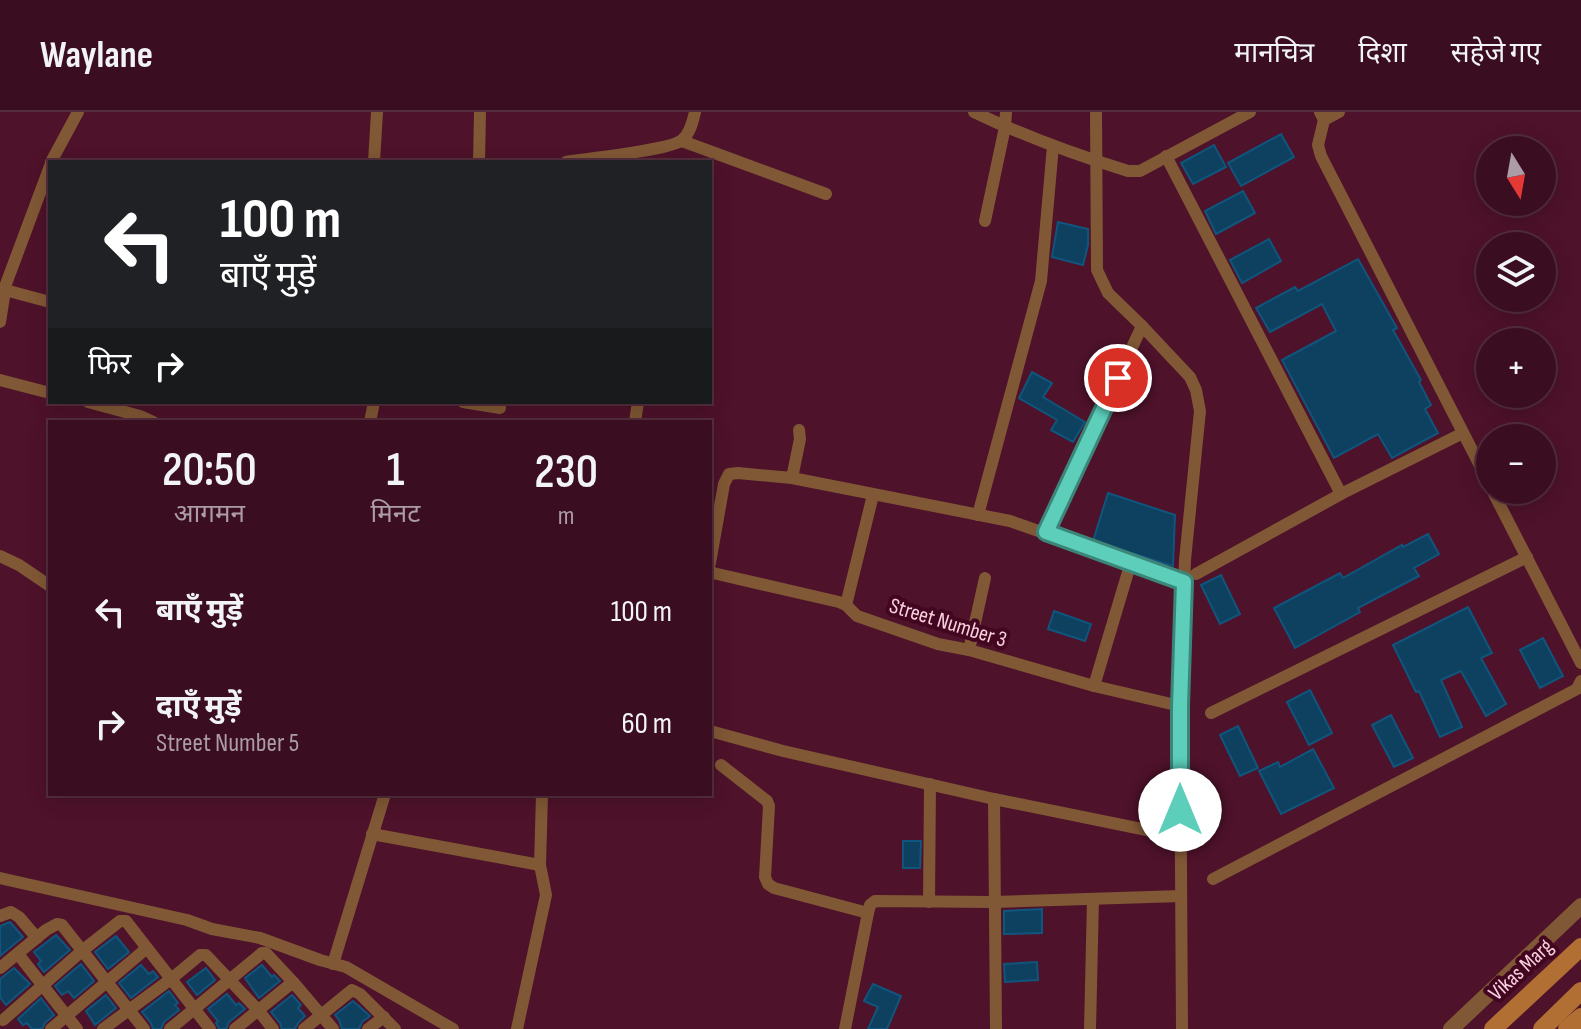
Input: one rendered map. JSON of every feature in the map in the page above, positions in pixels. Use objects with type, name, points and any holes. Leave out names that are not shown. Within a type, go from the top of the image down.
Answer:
[{"type":"main road","name":"Vikas Marg","points":[[1493,1029],[1581,947]]},
{"type":"main road","points":[[1542,1029],[1581,991]]},
{"type":"main road","points":[[1567,1029],[1581,1017]]},
{"type":"street","points":[[53,160],[78,112]]},
{"type":"street","points":[[374,160],[377,112]]},
{"type":"street","points":[[479,160],[480,112]]},
{"type":"street","points":[[682,141],[692,125],[695,112]]},
{"type":"street","points":[[974,112],[1053,146],[1128,171],[1140,171],[1250,112]]},
{"type":"street","points":[[985,221],[1006,112]]},
{"type":"street","points":[[1096,112],[1097,270],[1108,293],[1190,377],[1200,411],[1184,582],[1180,706],[1182,1029]]},
{"type":"street","points":[[1339,112],[1322,116],[1318,145],[1321,156],[1476,459]]},
{"type":"street","points":[[590,160],[627,157],[682,141],[826,194]]},
{"type":"street","points":[[978,515],[1041,281],[1053,146]]},
{"type":"street","points":[[1166,156],[1341,494]]},
{"type":"street","points":[[0,322],[6,284],[48,172]]},
{"type":"street","points":[[5,290],[48,301]]},
{"type":"street","points":[[1046,532],[1142,326]]},
{"type":"street","points":[[0,380],[48,392]]},
{"type":"street","points":[[95,404],[149,420]]},
{"type":"street","points":[[475,404],[500,408]]},
{"type":"street","points":[[792,478],[799,430]]},
{"type":"street","points":[[1196,574],[1341,494],[1463,433]]},
{"type":"street","points":[[712,552],[724,484],[729,474],[738,473],[792,478],[1010,521],[1184,582]]},
{"type":"street","points":[[846,605],[873,495]]},
{"type":"street","points":[[1499,504],[1581,663]]},
{"type":"street","points":[[0,556],[48,585]]},
{"type":"street","points":[[1211,713],[1527,557]]},
{"type":"street","points":[[1094,686],[1131,562]]},
{"type":"street","name":"Street Number 3","points":[[712,572],[846,605],[857,616],[938,644],[1180,706]]},
{"type":"street","points":[[969,650],[985,578]]},
{"type":"street","points":[[1213,879],[1577,689],[1581,681]]},
{"type":"street","points":[[712,732],[783,751],[994,799],[1181,837]]},
{"type":"street","points":[[721,765],[767,801],[769,806],[765,877],[768,884],[868,913]]},
{"type":"street","points":[[929,902],[930,784]]},
{"type":"street","points":[[333,964],[384,796]]},
{"type":"street","points":[[517,1029],[546,895],[540,865],[542,796]]},
{"type":"street","points":[[994,799],[996,1029]]},
{"type":"street","points":[[372,834],[540,865]]},
{"type":"street","points":[[0,878],[260,938],[346,967],[453,1029]]},
{"type":"street","points":[[845,1029],[868,913],[875,901],[994,902],[1181,896]]},
{"type":"street","points":[[1090,1029],[1093,899]]},
{"type":"street","points":[[1451,1029],[1581,906]]},
{"type":"street","points":[[0,916],[11,912],[37,938]]},
{"type":"street","points":[[4,1022],[83,950],[120,921],[126,921],[210,1029]]},
{"type":"street","points":[[1,964],[57,924],[62,925],[144,1029]]},
{"type":"street","points":[[51,1029],[147,948]]},
{"type":"street","points":[[170,1029],[262,953],[266,953],[333,1029]]},
{"type":"street","points":[[18,954],[77,1029]]},
{"type":"street","points":[[103,1029],[200,955],[206,955],[273,1029]]},
{"type":"street","points":[[235,1029],[293,982]]},
{"type":"street","points":[[304,1029],[352,990],[360,994],[395,1029]]},
{"type":"street","points":[[368,1029],[384,1017]]},
{"type":"building","points":[[1281,134],[1294,157],[1241,186],[1228,163]]},
{"type":"building","points":[[1214,145],[1226,167],[1193,184],[1181,163]]},
{"type":"building","points":[[1243,191],[1255,213],[1216,234],[1205,211]]},
{"type":"building","points":[[1058,222],[1088,229],[1083,265],[1052,257]]},
{"type":"building","points":[[1269,239],[1281,261],[1242,283],[1230,260]]},
{"type":"building","points":[[1358,259],[1397,328],[1393,330],[1421,380],[1419,382],[1431,405],[1425,409],[1438,433],[1392,458],[1378,434],[1334,458],[1282,360],[1336,331],[1322,304],[1270,332],[1256,308],[1295,287],[1298,291]]},
{"type":"building","points":[[1032,372],[1052,383],[1043,397],[1085,422],[1073,442],[1051,430],[1057,420],[1019,398]]},
{"type":"building","points":[[1108,493],[1175,515],[1173,566],[1093,541]]},
{"type":"building","points":[[1428,534],[1439,554],[1414,568],[1419,576],[1358,608],[1360,612],[1295,648],[1274,608],[1340,573],[1343,578]]},
{"type":"building","points":[[1221,575],[1240,614],[1220,624],[1201,585]]},
{"type":"building","points":[[1468,607],[1492,653],[1481,658],[1506,704],[1486,716],[1461,671],[1441,680],[1462,727],[1440,737],[1393,645]]},
{"type":"building","points":[[1054,611],[1091,624],[1085,641],[1048,629]]},
{"type":"building","points":[[1543,638],[1563,676],[1540,688],[1520,650]]},
{"type":"building","points":[[1310,690],[1332,733],[1309,745],[1287,702]]},
{"type":"building","points":[[1391,715],[1413,758],[1394,767],[1372,725]]},
{"type":"building","points":[[1238,726],[1258,768],[1240,776],[1220,735]]},
{"type":"building","points":[[1313,749],[1334,788],[1281,814],[1259,771],[1278,762],[1280,767]]},
{"type":"building","points":[[903,841],[921,841],[920,868],[903,868]]},
{"type":"building","points":[[1042,909],[1042,933],[1004,934],[1004,911]]},
{"type":"building","points":[[10,922],[23,937],[0,956],[0,926]]},
{"type":"building","points":[[56,935],[70,950],[44,972],[34,952]]},
{"type":"building","points":[[116,936],[129,952],[108,969],[95,952]]},
{"type":"building","points":[[1037,962],[1038,980],[1005,982],[1004,964]]},
{"type":"building","points":[[81,964],[94,981],[74,998],[68,991],[62,995],[55,986]]},
{"type":"building","points":[[141,965],[149,974],[153,971],[158,977],[131,998],[119,983]]},
{"type":"building","points":[[262,965],[280,981],[259,998],[245,978]]},
{"type":"building","points":[[14,968],[30,984],[6,1005],[0,997],[0,979]]},
{"type":"building","points":[[206,968],[215,980],[197,995],[187,982]]},
{"type":"building","points":[[873,984],[901,996],[887,1029],[868,1029],[878,1007],[864,1001]]},
{"type":"building","points":[[169,991],[179,1010],[164,1022],[161,1029],[153,1029],[142,1012]]},
{"type":"building","points":[[227,994],[236,1005],[239,1003],[245,1009],[229,1022],[226,1029],[219,1029],[218,1021],[208,1009]]},
{"type":"building","points":[[106,995],[116,1008],[95,1025],[86,1011]]},
{"type":"building","points":[[292,995],[305,1016],[295,1029],[282,1029],[271,1012]]},
{"type":"building","points":[[41,998],[54,1015],[42,1029],[32,1029],[27,1023],[23,1025],[18,1019]]},
{"type":"building","points":[[353,1001],[370,1016],[359,1029],[342,1029],[335,1015]]},
{"type":"route","points":[[1118,378],[1046,532],[1184,582],[1180,810]]}]
